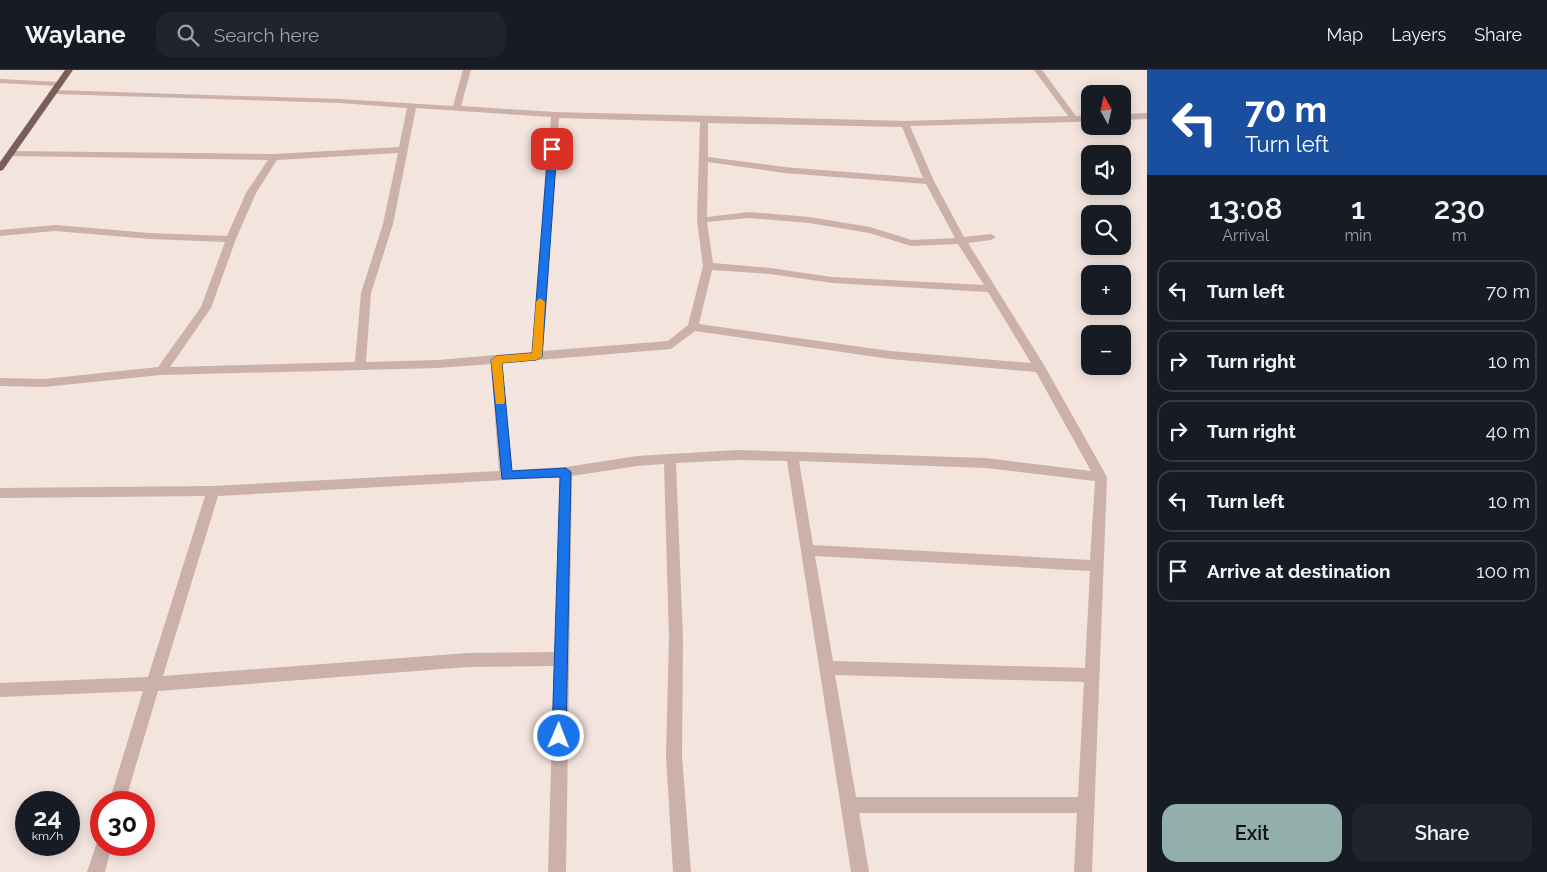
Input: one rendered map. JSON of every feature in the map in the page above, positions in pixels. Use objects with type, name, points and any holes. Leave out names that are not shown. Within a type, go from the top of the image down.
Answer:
[{"type":"main road","points":[[0,168],[68,70]]},
{"type":"street","points":[[456,109],[466,70]]},
{"type":"street","points":[[1038,70],[1074,119]]},
{"type":"street","points":[[0,81],[57,88],[555,115],[905,124],[1081,119]]},
{"type":"street","points":[[360,366],[366,293],[388,224],[412,106]]},
{"type":"street","points":[[536,357],[555,115]]},
{"type":"street","points":[[1131,117],[1147,116]]},
{"type":"street","points":[[0,382],[44,383],[161,371],[360,366],[496,360],[671,344],[693,327],[708,266],[702,220],[704,120]]},
{"type":"street","points":[[905,124],[929,181],[961,240],[1040,368],[1101,477],[1083,872]]},
{"type":"street","points":[[11,153],[274,156],[402,150]]},
{"type":"street","points":[[161,371],[206,308],[231,239],[251,193],[274,156]]},
{"type":"street","points":[[704,159],[784,170],[929,181]]},
{"type":"street","points":[[702,220],[749,214],[809,220],[870,230],[911,243],[991,237]]},
{"type":"street","points":[[0,233],[55,228],[150,236],[231,239]]},
{"type":"street","points":[[708,266],[770,271],[832,280],[990,289]]},
{"type":"street","points":[[693,327],[945,361],[1040,368]]},
{"type":"street","points":[[496,360],[506,476]]},
{"type":"street","points":[[0,493],[213,490],[506,476],[566,472],[637,461],[737,455],[986,463],[1101,477]]},
{"type":"street","points":[[792,456],[860,872]]},
{"type":"street","points":[[670,459],[676,639],[674,756],[682,872]]},
{"type":"street","points":[[557,872],[566,472]]},
{"type":"street","points":[[120,791],[213,490]]},
{"type":"street","points":[[807,550],[1097,566]]},
{"type":"street","points":[[0,690],[153,684],[468,660],[561,659]]},
{"type":"street","points":[[826,668],[1092,675]]},
{"type":"street","points":[[849,805],[1086,805]]},
{"type":"street","points":[[96,872],[101,856]]},
{"type":"slow traffic","points":[[500,401],[496,360],[536,357],[540,302]]},
{"type":"route","points":[[552,149],[536,357],[496,360],[506,476],[566,472],[559,736]]}]
